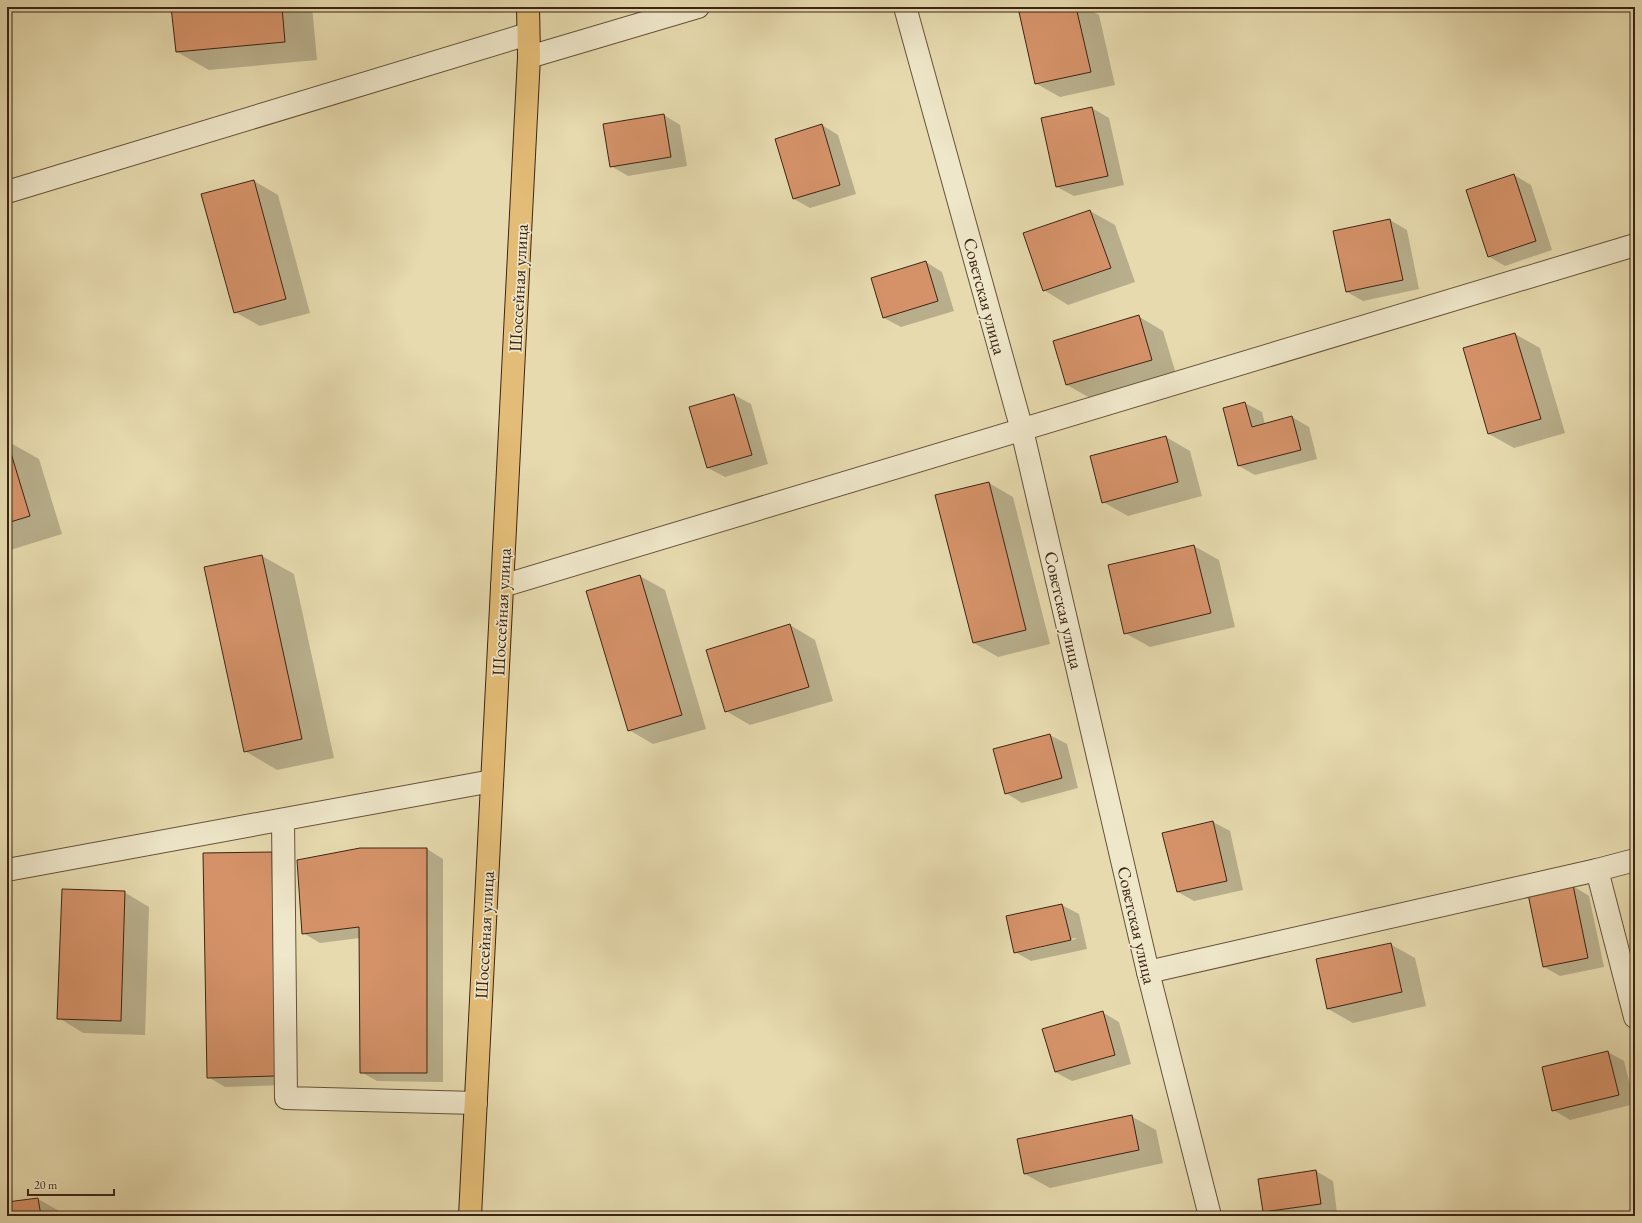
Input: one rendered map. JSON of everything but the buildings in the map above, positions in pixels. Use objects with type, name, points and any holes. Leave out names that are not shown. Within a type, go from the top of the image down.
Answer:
[{"type":"main road","name":"Шоссейная улица","points":[[470,1216],[529,57],[528,7]]},
{"type":"street","points":[[529,57],[698,7]]},
{"type":"street","name":"Советская улица","points":[[905,7],[1022,430],[1148,972],[1210,1216]]},
{"type":"street","points":[[7,192],[528,34]]},
{"type":"street","points":[[502,586],[1635,245]]},
{"type":"street","points":[[7,870],[492,781]]},
{"type":"street","points":[[283,820],[286,1098],[476,1103]]},
{"type":"street","points":[[1148,972],[1597,870],[1635,860]]},
{"type":"street","points":[[1597,870],[1635,1017]]}]
